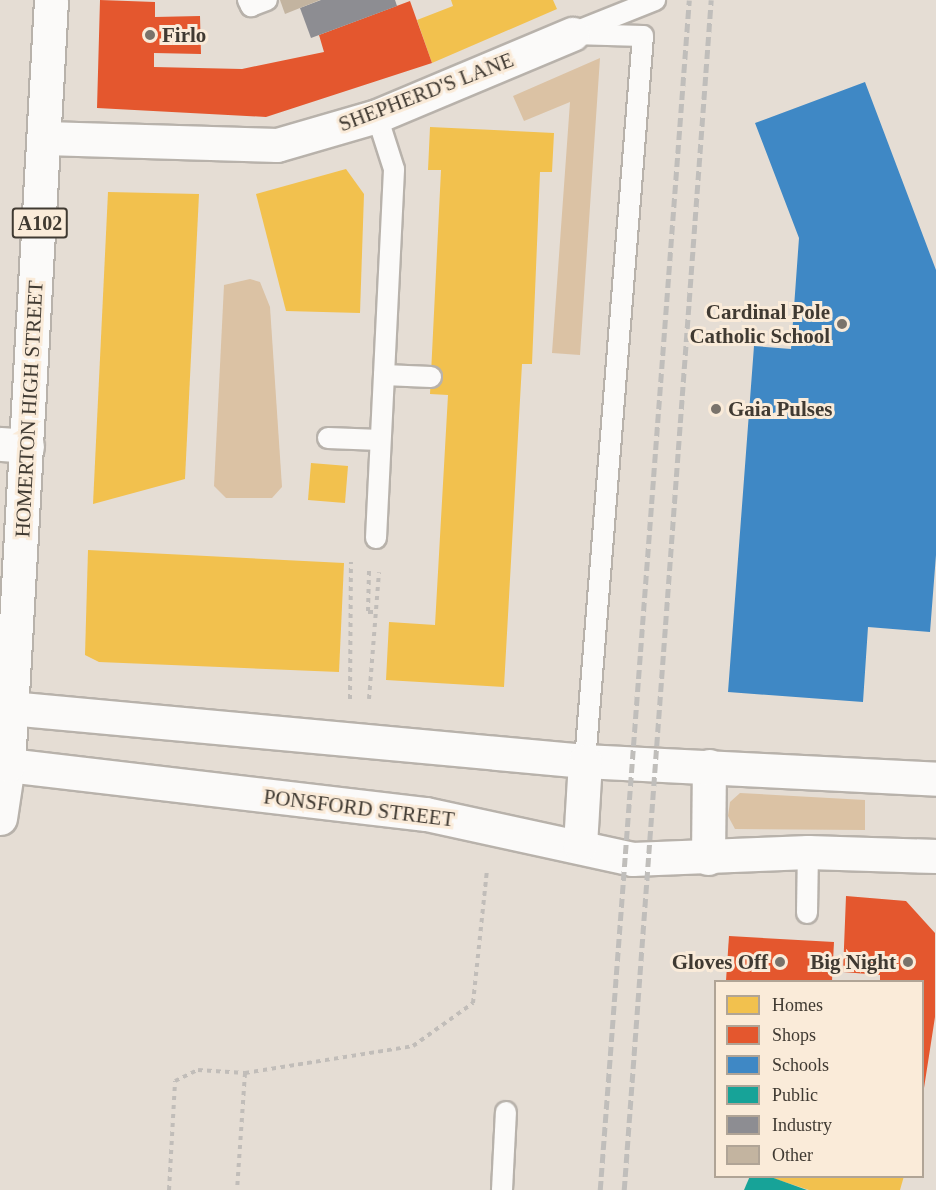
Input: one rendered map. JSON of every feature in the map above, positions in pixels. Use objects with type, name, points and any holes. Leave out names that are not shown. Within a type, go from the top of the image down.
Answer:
[{"type":"main road","name":"HOMERTON HIGH STREET","points":[[0,818],[8,765],[14,445],[45,138],[51,0]]},
{"type":"main road","name":"SHEPHERD'S LANE","points":[[45,138],[263,146],[377,116],[572,34]]},
{"type":"main road","points":[[10,708],[585,761],[936,779]]},
{"type":"main road","points":[[580,845],[585,761]]},
{"type":"main road","name":"PONSFORD STREET","points":[[8,765],[491,826],[580,845],[632,860],[808,852],[936,856]]},
{"type":"main road","points":[[708,858],[709,766]]},
{"type":"lane","points":[[248,0],[251,6],[267,0]]},
{"type":"lane","name":"SHEPHERD'S LANE","points":[[572,34],[655,0]]},
{"type":"lane","points":[[572,34],[643,36],[585,761]]},
{"type":"lane","points":[[376,538],[394,169],[377,116]]},
{"type":"lane","points":[[384,375],[431,377]]},
{"type":"lane","points":[[328,438],[380,440]]},
{"type":"lane","points":[[807,913],[808,852]]},
{"type":"lane","points":[[502,1190],[506,1112]]},
{"type":"path","points":[[369,704],[381,545],[376,538]]},
{"type":"path","points":[[350,710],[351,550]]},
{"type":"path","points":[[369,560],[368,612],[377,612]]},
{"type":"path","points":[[169,1190],[175,1081],[198,1070],[245,1073],[413,1046],[472,1003],[491,826]]},
{"type":"path","points":[[237,1190],[245,1073]]},
{"type":"shaded area","points":[[600,58],[580,355],[552,353],[570,102],[524,121],[513,96]]},
{"type":"shaded area","points":[[250,279],[260,282],[270,307],[282,487],[272,498],[226,498],[214,486],[224,285]]},
{"type":"shaded area","points":[[740,793],[865,800],[865,830],[735,829],[728,816],[730,802]]},
{"type":"building: Homes","points":[[451,0],[553,0],[557,9],[432,63],[417,20],[453,6]]},
{"type":"building: Homes","points":[[430,127],[554,133],[552,172],[540,172],[532,364],[522,364],[504,687],[386,680],[389,622],[435,625],[448,395],[430,394],[441,170],[428,170]]},
{"type":"building: Homes","points":[[346,169],[364,194],[360,313],[286,311],[256,194]]},
{"type":"building: Homes","points":[[108,192],[199,194],[185,479],[93,504]]},
{"type":"building: Homes","points":[[311,463],[348,466],[345,503],[308,500]]},
{"type":"building: Homes","points":[[88,550],[344,563],[339,672],[99,662],[85,655]]},
{"type":"building: Homes","points":[[772,1178],[903,1178],[900,1190],[809,1190]]},
{"type":"building: Shops","points":[[100,0],[155,2],[155,17],[200,16],[201,54],[154,53],[154,67],[242,69],[324,52],[319,35],[410,1],[432,63],[266,117],[97,108]]},
{"type":"building: Shops","points":[[846,896],[906,901],[935,933],[935,1017],[924,1088],[924,980],[880,980],[880,975],[843,972]]},
{"type":"building: Shops","name":"Gloves Off","points":[[729,936],[834,942],[832,980],[726,980]]},
{"type":"building: Schools","name":"Cardinal Pole Catholic School","points":[[865,82],[936,270],[936,555],[930,632],[868,627],[863,702],[728,692],[754,346],[791,349],[799,238],[755,123]]},
{"type":"building: Public","points":[[749,1178],[774,1178],[807,1190],[744,1190]]},
{"type":"building: Industry","points":[[321,0],[395,0],[397,6],[311,38],[300,8]]},
{"type":"building: Other","points":[[280,0],[320,0],[285,14]]},
{"type":"railway","points":[[600,1190],[689,0]]},
{"type":"railway","points":[[624,1190],[711,0]]},
{"type":"place","name":"Firlo","points":[[150,35]]},
{"type":"place","name":"Cardinal Pole Catholic School","points":[[842,324]]},
{"type":"place","name":"Gaia Pulses","points":[[716,409]]},
{"type":"place","name":"Gloves Off","points":[[780,962]]},
{"type":"place","name":"Big Night","points":[[908,962]]}]
